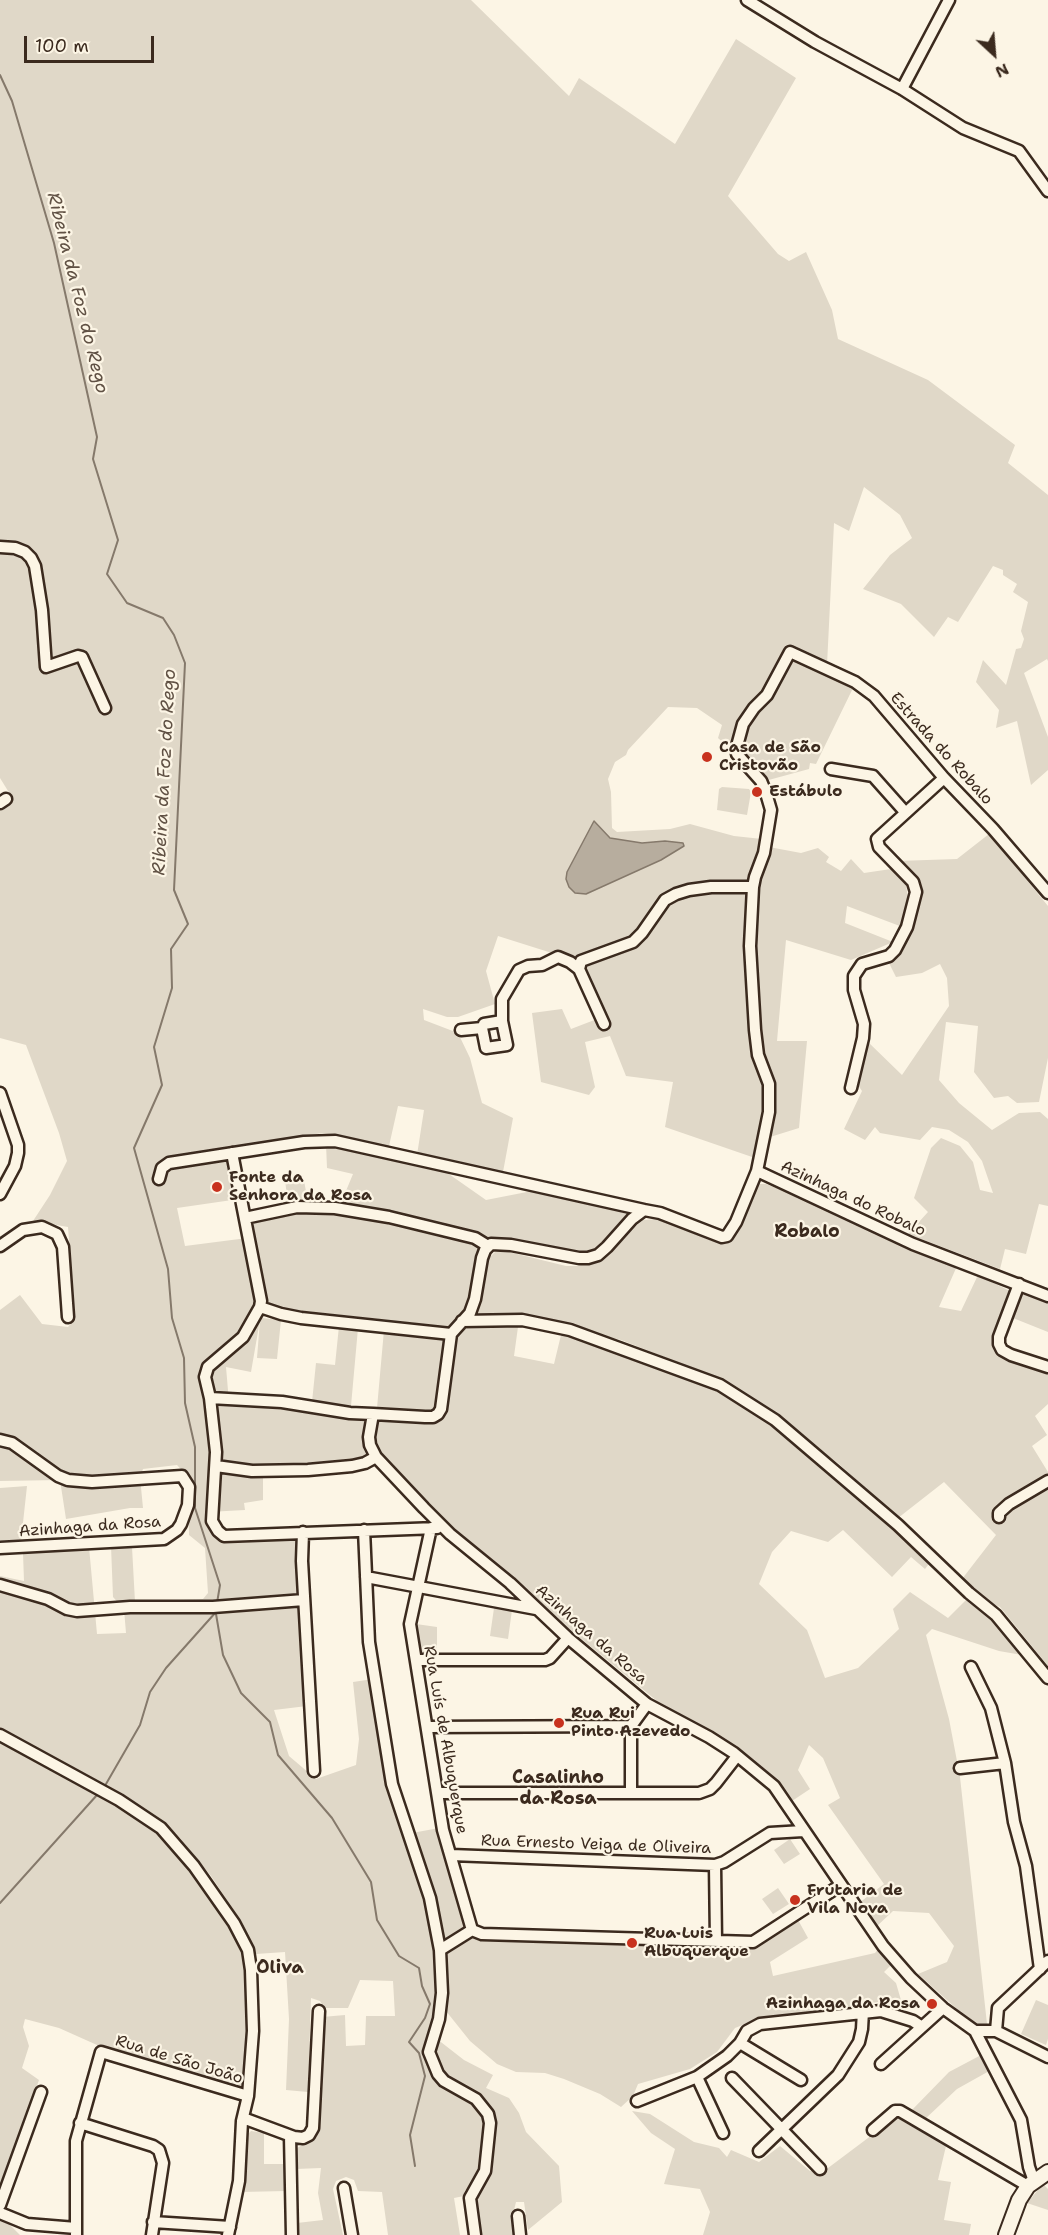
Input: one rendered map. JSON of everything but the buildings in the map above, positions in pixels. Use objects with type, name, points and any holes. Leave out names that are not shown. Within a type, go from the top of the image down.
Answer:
[{"type":"main road","points":[[1006,2235],[1015,2208],[1031,2184],[1048,2172]]},
{"type":"street","points":[[747,0],[839,55],[902,89],[963,128],[1019,152],[1048,191]]},
{"type":"street","points":[[902,89],[949,0]]},
{"type":"street","points":[[0,547],[15,548],[25,552],[35,566],[42,610],[42,671],[78,656],[82,657],[105,708]]},
{"type":"street","name":"Estrada do Robalo","points":[[790,652],[865,689],[874,696],[944,778],[993,829],[1048,893]]},
{"type":"street","name":"Azinhaga do Robalo","points":[[790,652],[766,695],[743,724],[737,746],[737,754],[761,781],[771,810],[764,853],[754,877],[750,946],[758,1056],[769,1084],[769,1112],[757,1171],[913,1244],[1048,1296]]},
{"type":"street","points":[[831,770],[873,776],[905,812]]},
{"type":"street","points":[[851,1088],[863,1038],[864,1024],[854,990],[854,976],[862,964],[889,956],[896,950],[907,927],[916,892],[913,882],[876,843],[880,834],[944,778]]},
{"type":"street","points":[[579,969],[581,961],[586,958],[633,942],[665,900],[676,894],[711,887],[753,887]]},
{"type":"street","points":[[461,1030],[482,1028],[486,1048],[507,1045],[502,1021],[502,999],[519,970],[528,966],[542,965],[558,957],[579,969],[604,1024]]},
{"type":"street","points":[[484,1024],[502,1021]]},
{"type":"street","points":[[0,1093],[18,1149],[17,1162],[0,1194]]},
{"type":"street","points":[[159,1179],[162,1168],[170,1163],[304,1142],[335,1141],[660,1213],[717,1235],[727,1236],[736,1222],[757,1171]]},
{"type":"street","points":[[232,1153],[258,1278],[260,1307],[243,1337],[208,1366],[204,1377],[215,1430],[216,1466],[212,1521],[220,1534],[228,1536],[444,1527]]},
{"type":"street","points":[[245,1218],[297,1207],[335,1208],[389,1217],[476,1238],[488,1246]]},
{"type":"street","points":[[210,1398],[282,1402],[350,1413],[433,1417],[441,1409],[452,1334],[470,1313],[475,1299],[482,1258],[488,1246],[495,1243],[567,1257],[588,1258],[597,1255],[607,1247],[632,1219],[644,1210]]},
{"type":"street","points":[[0,1246],[22,1230],[42,1227],[57,1234],[63,1247],[69,1317]]},
{"type":"street","points":[[1019,1284],[999,1337],[999,1344],[1002,1350],[1011,1355],[1048,1367]]},
{"type":"street","points":[[260,1307],[301,1318],[452,1334]]},
{"type":"street","points":[[462,1321],[522,1320],[570,1330],[720,1385],[775,1420],[898,1525],[969,1593],[996,1614],[1048,1678]]},
{"type":"street","points":[[216,1466],[252,1471],[308,1470],[365,1463],[376,1457],[369,1437],[373,1414]]},
{"type":"street","name":"Azinhaga da Rosa","points":[[0,1440],[12,1443],[58,1476],[68,1480],[92,1482],[182,1476],[189,1487],[188,1505],[181,1524],[177,1530],[164,1539],[0,1548]]},
{"type":"street","name":"Azinhaga da Rosa","points":[[376,1457],[444,1527],[510,1583],[568,1638],[647,1704],[709,1737],[774,1786],[883,1946],[911,1978],[943,2008],[975,2031],[1021,2121],[1031,2184]]},
{"type":"street","points":[[999,1517],[999,1513],[1009,1504],[1048,1480]]},
{"type":"street","name":"Rua Luís de Albuquerque","points":[[431,1528],[410,1624],[443,1830],[472,1930]]},
{"type":"street","points":[[364,1530],[372,1660],[392,1784],[430,1898],[440,1950],[442,1993],[439,2019],[429,2052],[432,2063],[444,2081],[484,2106],[490,2123],[485,2171],[470,2198],[475,2235]]},
{"type":"street","points":[[303,1532],[304,1600],[314,1771]]},
{"type":"street","points":[[366,1577],[536,1610]]},
{"type":"street","points":[[0,1585],[48,1599],[67,1609],[77,1611],[304,1600]]},
{"type":"street","points":[[417,1660],[545,1660],[550,1658],[568,1638]]},
{"type":"street","points":[[971,1667],[991,1708],[1005,1763],[1014,1822],[1026,1866],[1037,1943],[1044,1965],[998,2008],[996,2031]]},
{"type":"street","points":[[631,1793],[631,1726],[647,1704]]},
{"type":"street","points":[[427,1727],[631,1726]]},
{"type":"street","points":[[0,1735],[119,1800],[161,1828],[194,1866],[234,1923],[248,1950],[253,2031],[248,2096],[243,2118],[239,2181],[229,2231],[153,2222]]},
{"type":"street","points":[[438,1793],[699,1793],[710,1789],[737,1756]]},
{"type":"street","points":[[960,1768],[1005,1763]]},
{"type":"street","name":"Rua Ernesto Veiga de Oliveira","points":[[451,1855],[716,1865],[770,1833],[803,1831]]},
{"type":"street","points":[[716,1865],[716,1941]]},
{"type":"street","points":[[440,1950],[472,1930],[482,1934],[753,1941],[841,1885]]},
{"type":"street","points":[[1037,1943],[1048,1947]]},
{"type":"street","points":[[881,2064],[943,2008]]},
{"type":"street","points":[[243,2118],[290,2136],[303,2138],[309,2134],[312,2128],[319,2011]]},
{"type":"street","points":[[637,2102],[697,2077],[716,2065],[740,2043],[747,2031],[760,2024],[863,2011],[881,2011],[913,2021],[922,2027]]},
{"type":"street","points":[[759,2151],[838,2075],[858,2042],[862,2029],[863,2011]]},
{"type":"street","points":[[975,2031],[996,2031],[1048,2057]]},
{"type":"street","points":[[740,2043],[801,2080]]},
{"type":"street","name":"Rua de São João","points":[[80,2123],[101,2052],[248,2096]]},
{"type":"street","points":[[697,2077],[723,2133]]},
{"type":"street","points":[[732,2078],[820,2169]]},
{"type":"street","points":[[0,2205],[41,2092]]},
{"type":"street","points":[[873,2130],[896,2111],[900,2111],[1031,2184]]},
{"type":"street","points":[[0,2213],[27,2229],[76,2231],[76,2141],[80,2123],[153,2146],[159,2150],[163,2163],[152,2235]]},
{"type":"street","points":[[290,2136],[292,2235]]},
{"type":"street","points":[[344,2188],[352,2235]]},
{"type":"street","points":[[518,2216],[520,2235]]},
{"type":"shaded area","points":[[0,0],[471,0],[569,96],[579,78],[675,144],[736,39],[796,78],[728,196],[778,254],[789,261],[806,252],[832,310],[838,339],[928,380],[1015,445],[1008,463],[1048,495],[1048,661],[1047,659],[1024,673],[1048,737],[1048,770],[1031,785],[1017,721],[996,728],[999,710],[976,682],[983,660],[1006,685],[1016,649],[1021,648],[1024,639],[1021,631],[1028,602],[1013,592],[1017,584],[1003,575],[1003,570],[993,566],[958,622],[948,617],[934,637],[901,604],[863,589],[890,555],[912,538],[900,515],[864,487],[849,531],[834,523],[827,665],[854,686],[816,764],[810,763],[809,769],[765,781],[718,738],[722,725],[697,708],[668,707],[626,755],[615,762],[608,779],[611,792],[612,828],[617,832],[670,829],[690,824],[734,836],[762,839],[750,877],[751,1042],[764,1087],[766,1113],[755,1158],[665,1127],[673,1082],[626,1076],[610,1036],[585,1042],[595,1087],[589,1095],[541,1082],[532,1013],[562,1009],[571,1029],[597,1019],[574,960],[498,936],[486,971],[495,1004],[458,1017],[447,1017],[423,1009],[424,1020],[458,1033],[470,1058],[482,1103],[513,1118],[503,1172],[417,1155],[424,1110],[398,1106],[389,1146],[322,1133],[229,1149],[239,1199],[177,1208],[185,1246],[255,1237],[253,1218],[289,1212],[285,1180],[303,1175],[309,1208],[338,1210],[353,1174],[327,1168],[326,1144],[349,1145],[446,1172],[486,1200],[532,1191],[576,1198],[627,1214],[595,1251],[570,1255],[491,1246],[472,1297],[458,1322],[449,1328],[409,1322],[406,1333],[429,1334],[444,1340],[439,1406],[427,1412],[377,1408],[384,1330],[388,1320],[277,1308],[262,1318],[281,1320],[277,1359],[257,1358],[260,1320],[251,1372],[226,1367],[229,1402],[284,1406],[326,1414],[367,1416],[365,1444],[379,1463],[263,1471],[263,1500],[244,1503],[245,1510],[208,1512],[208,1526],[219,1538],[299,1534],[307,1706],[274,1710],[289,1756],[316,1779],[356,1765],[359,1739],[353,1682],[373,1679],[387,1765],[412,1833],[439,1828],[466,1933],[479,1941],[755,1946],[797,1918],[808,1938],[770,1962],[773,1976],[875,1953],[879,1948],[893,1963],[884,1972],[896,1983],[903,2007],[887,2008],[878,2002],[750,2022],[735,2028],[717,2052],[690,2069],[638,2084],[633,2096],[621,2107],[600,2094],[564,2079],[545,2073],[516,2072],[497,2064],[470,2041],[446,2011],[437,2039],[464,2060],[493,2075],[486,2088],[509,2098],[519,2113],[526,2132],[559,2166],[562,2202],[528,2230],[524,2202],[516,2202],[513,2214],[516,2235],[481,2235],[475,2197],[465,2190],[464,2196],[454,2198],[460,2235],[388,2235],[382,2192],[358,2191],[354,2180],[346,2177],[336,2181],[333,2189],[343,2235],[297,2235],[297,2223],[323,2220],[318,2193],[321,2168],[296,2169],[297,2148],[317,2137],[322,2017],[345,2015],[346,2046],[365,2045],[366,2016],[395,2016],[393,1981],[360,1980],[348,2008],[324,2008],[320,2001],[311,1998],[308,2092],[286,2090],[289,2019],[285,1952],[256,1954],[241,1921],[211,1876],[180,1838],[144,1809],[66,1771],[0,1732],[0,1576],[24,1581],[23,1553],[89,1547],[97,1634],[126,1633],[124,1609],[113,1597],[111,1546],[132,1547],[135,1602],[203,1599],[208,1593],[205,1548],[189,1535],[188,1477],[177,1465],[143,1469],[140,1477],[143,1508],[130,1508],[66,1519],[60,1480],[0,1481],[0,1310],[20,1295],[42,1324],[68,1327],[75,1318],[68,1227],[33,1221],[50,1195],[67,1161],[26,1045],[0,1038],[0,808],[13,799],[0,778]],"holes":[[[594,822],[610,838],[643,843],[665,841],[567,872]]]},
{"type":"shaded area","points":[[722,787],[749,789],[751,792],[747,815],[717,810],[719,789]]},
{"type":"shaded area","points":[[594,821],[610,838],[642,843],[665,841],[683,843],[684,846],[661,860],[586,894],[575,893],[569,887],[566,879],[567,872]]},
{"type":"shaded area","points":[[989,834],[1048,906],[1048,1058],[1039,1102],[1017,1103],[1008,1096],[994,1098],[974,1072],[978,1026],[946,1022],[939,1080],[959,1103],[992,1130],[1019,1113],[1040,1112],[1048,1119],[1048,1206],[1039,1204],[1026,1254],[1005,1249],[1000,1269],[908,1234],[928,1212],[914,1198],[931,1148],[941,1138],[960,1146],[973,1162],[980,1190],[993,1193],[982,1161],[968,1142],[949,1130],[932,1127],[920,1140],[880,1133],[875,1127],[865,1140],[844,1129],[862,1091],[856,1082],[867,1041],[902,1075],[949,1006],[947,978],[940,964],[922,973],[896,977],[888,961],[902,952],[922,892],[918,883],[897,861],[957,859]]},
{"type":"shaded area","points":[[769,847],[801,853],[818,848],[829,857],[826,862],[841,871],[851,859],[864,873],[891,869],[906,885],[908,898],[905,928],[847,906],[845,923],[893,942],[851,960],[786,940],[777,1041],[807,1041],[799,1128],[770,1137],[774,1083],[759,1041],[753,948],[758,879]]},
{"type":"shaded area","points":[[755,1184],[766,1184],[787,1192],[957,1266],[939,1307],[961,1311],[978,1275],[1010,1291],[1048,1301],[1048,1332],[1003,1314],[996,1336],[1017,1361],[1048,1373],[1048,1404],[1035,1416],[1047,1435],[1032,1446],[1048,1472],[1048,1666],[1000,1607],[976,1596],[962,1579],[996,1535],[944,1482],[898,1518],[839,1464],[758,1403],[703,1372],[621,1340],[543,1320],[475,1314],[485,1262],[495,1252],[509,1252],[566,1266],[579,1266],[601,1256],[643,1220],[658,1219],[712,1241],[726,1238]]},
{"type":"shaded area","points":[[491,1324],[518,1327],[514,1356],[554,1364],[561,1335],[592,1342],[664,1368],[745,1404],[785,1434],[931,1561],[925,1569],[911,1557],[892,1577],[843,1530],[828,1542],[791,1531],[772,1552],[759,1584],[807,1630],[825,1678],[858,1668],[899,1629],[893,1609],[910,1592],[948,1618],[969,1597],[1000,1624],[1022,1655],[999,1651],[932,1629],[926,1635],[949,1719],[960,1777],[987,2024],[977,2027],[918,1974],[947,1962],[954,1946],[929,1913],[893,1911],[876,1927],[859,1903],[884,1884],[828,1805],[840,1798],[823,1758],[809,1745],[798,1770],[810,1789],[792,1801],[776,1780],[746,1754],[657,1701],[462,1541],[398,1474],[375,1445],[374,1424],[379,1418],[440,1417],[453,1340],[466,1327]]},
{"type":"shaded area","points":[[339,1326],[358,1328],[351,1406],[312,1402],[316,1363],[335,1365]]},
{"type":"shaded area","points":[[27,1486],[21,1541],[0,1543],[0,1488]]},
{"type":"shaded area","points":[[494,1608],[512,1610],[508,1639],[490,1636]]},
{"type":"shaded area","points":[[416,1624],[437,1627],[437,1655],[421,1653]]},
{"type":"shaded area","points":[[0,1738],[113,1801],[166,1838],[233,1928],[246,1965],[248,2031],[244,2088],[106,2049],[59,2028],[25,2019],[23,2027],[29,2046],[22,2068],[39,2080],[0,2187]]},
{"type":"shaded area","points":[[790,1839],[800,1854],[784,1864],[774,1850]]},
{"type":"shaded area","points":[[778,1888],[789,1904],[773,1914],[762,1899]]},
{"type":"shaded area","points":[[1036,2000],[1048,2005],[1046,2045],[1021,2034]]},
{"type":"shaded area","points":[[983,2054],[991,2070],[957,2089],[924,2120],[910,2112],[949,2072]]},
{"type":"shaded area","points":[[632,2111],[650,2114],[694,2142],[719,2148],[727,2157],[731,2150],[759,2162],[780,2146],[810,2171],[824,2171],[896,2117],[946,2146],[938,2180],[951,2182],[944,2220],[971,2224],[969,2235],[703,2235],[710,2212],[700,2189],[664,2184],[675,2149],[651,2133]]},
{"type":"shaded area","points":[[251,2131],[264,2133],[264,2164],[286,2164],[286,2191],[241,2192],[246,2136]]},
{"type":"shaded area","points":[[1043,2184],[1048,2189],[1048,2210],[1027,2203]]},
{"type":"shaded area","points":[[0,2218],[9,2224],[20,2235],[0,2235]]},
{"type":"waterway","name":"Ribeira da Foz do Rego","points":[[0,75],[12,101],[54,243],[97,437],[93,459],[118,540],[107,574],[127,603],[163,618],[174,635],[185,663],[174,890],[188,924],[171,949],[172,988],[154,1047],[162,1085],[134,1148],[168,1269],[172,1318],[184,1358],[185,1403],[195,1447],[195,1508],[220,1585],[217,1603]]},
{"type":"waterway","name":"Ribeira da Foz do Rego","points":[[106,1784],[140,1725],[150,1692],[166,1668],[216,1612]]},
{"type":"waterway","points":[[216,1614],[223,1655],[241,1693],[270,1722],[278,1755],[332,1818],[371,1882],[377,1920],[399,1956],[419,1968],[422,1986],[430,2004],[425,2018],[409,2042],[419,2053],[425,2076],[410,2135],[415,2166]]},
{"type":"waterway","name":"Ribeira da Foz do Rego","points":[[0,1903],[97,1795]]},
{"type":"place","name":"Casa de São Cristovão","points":[[707,757]]},
{"type":"place","name":"Estábulo","points":[[757,792]]},
{"type":"place","name":"Fonte da Senhora da Rosa","points":[[217,1187]]},
{"type":"place","name":"Rua Rui Pinto Azevedo","points":[[559,1723]]},
{"type":"place","name":"Frutaria de Vila Nova","points":[[795,1900]]},
{"type":"place","name":"Rua Luis Albuquerque","points":[[632,1943]]},
{"type":"place","name":"Azinhaga da Rosa","points":[[932,2004]]},
{"type":"district","name":"Robalo","points":[[807,1232]]},
{"type":"district","name":"Casalinho da Rosa","points":[[558,1788]]},
{"type":"district","name":"Oliva","points":[[280,1968]]}]
